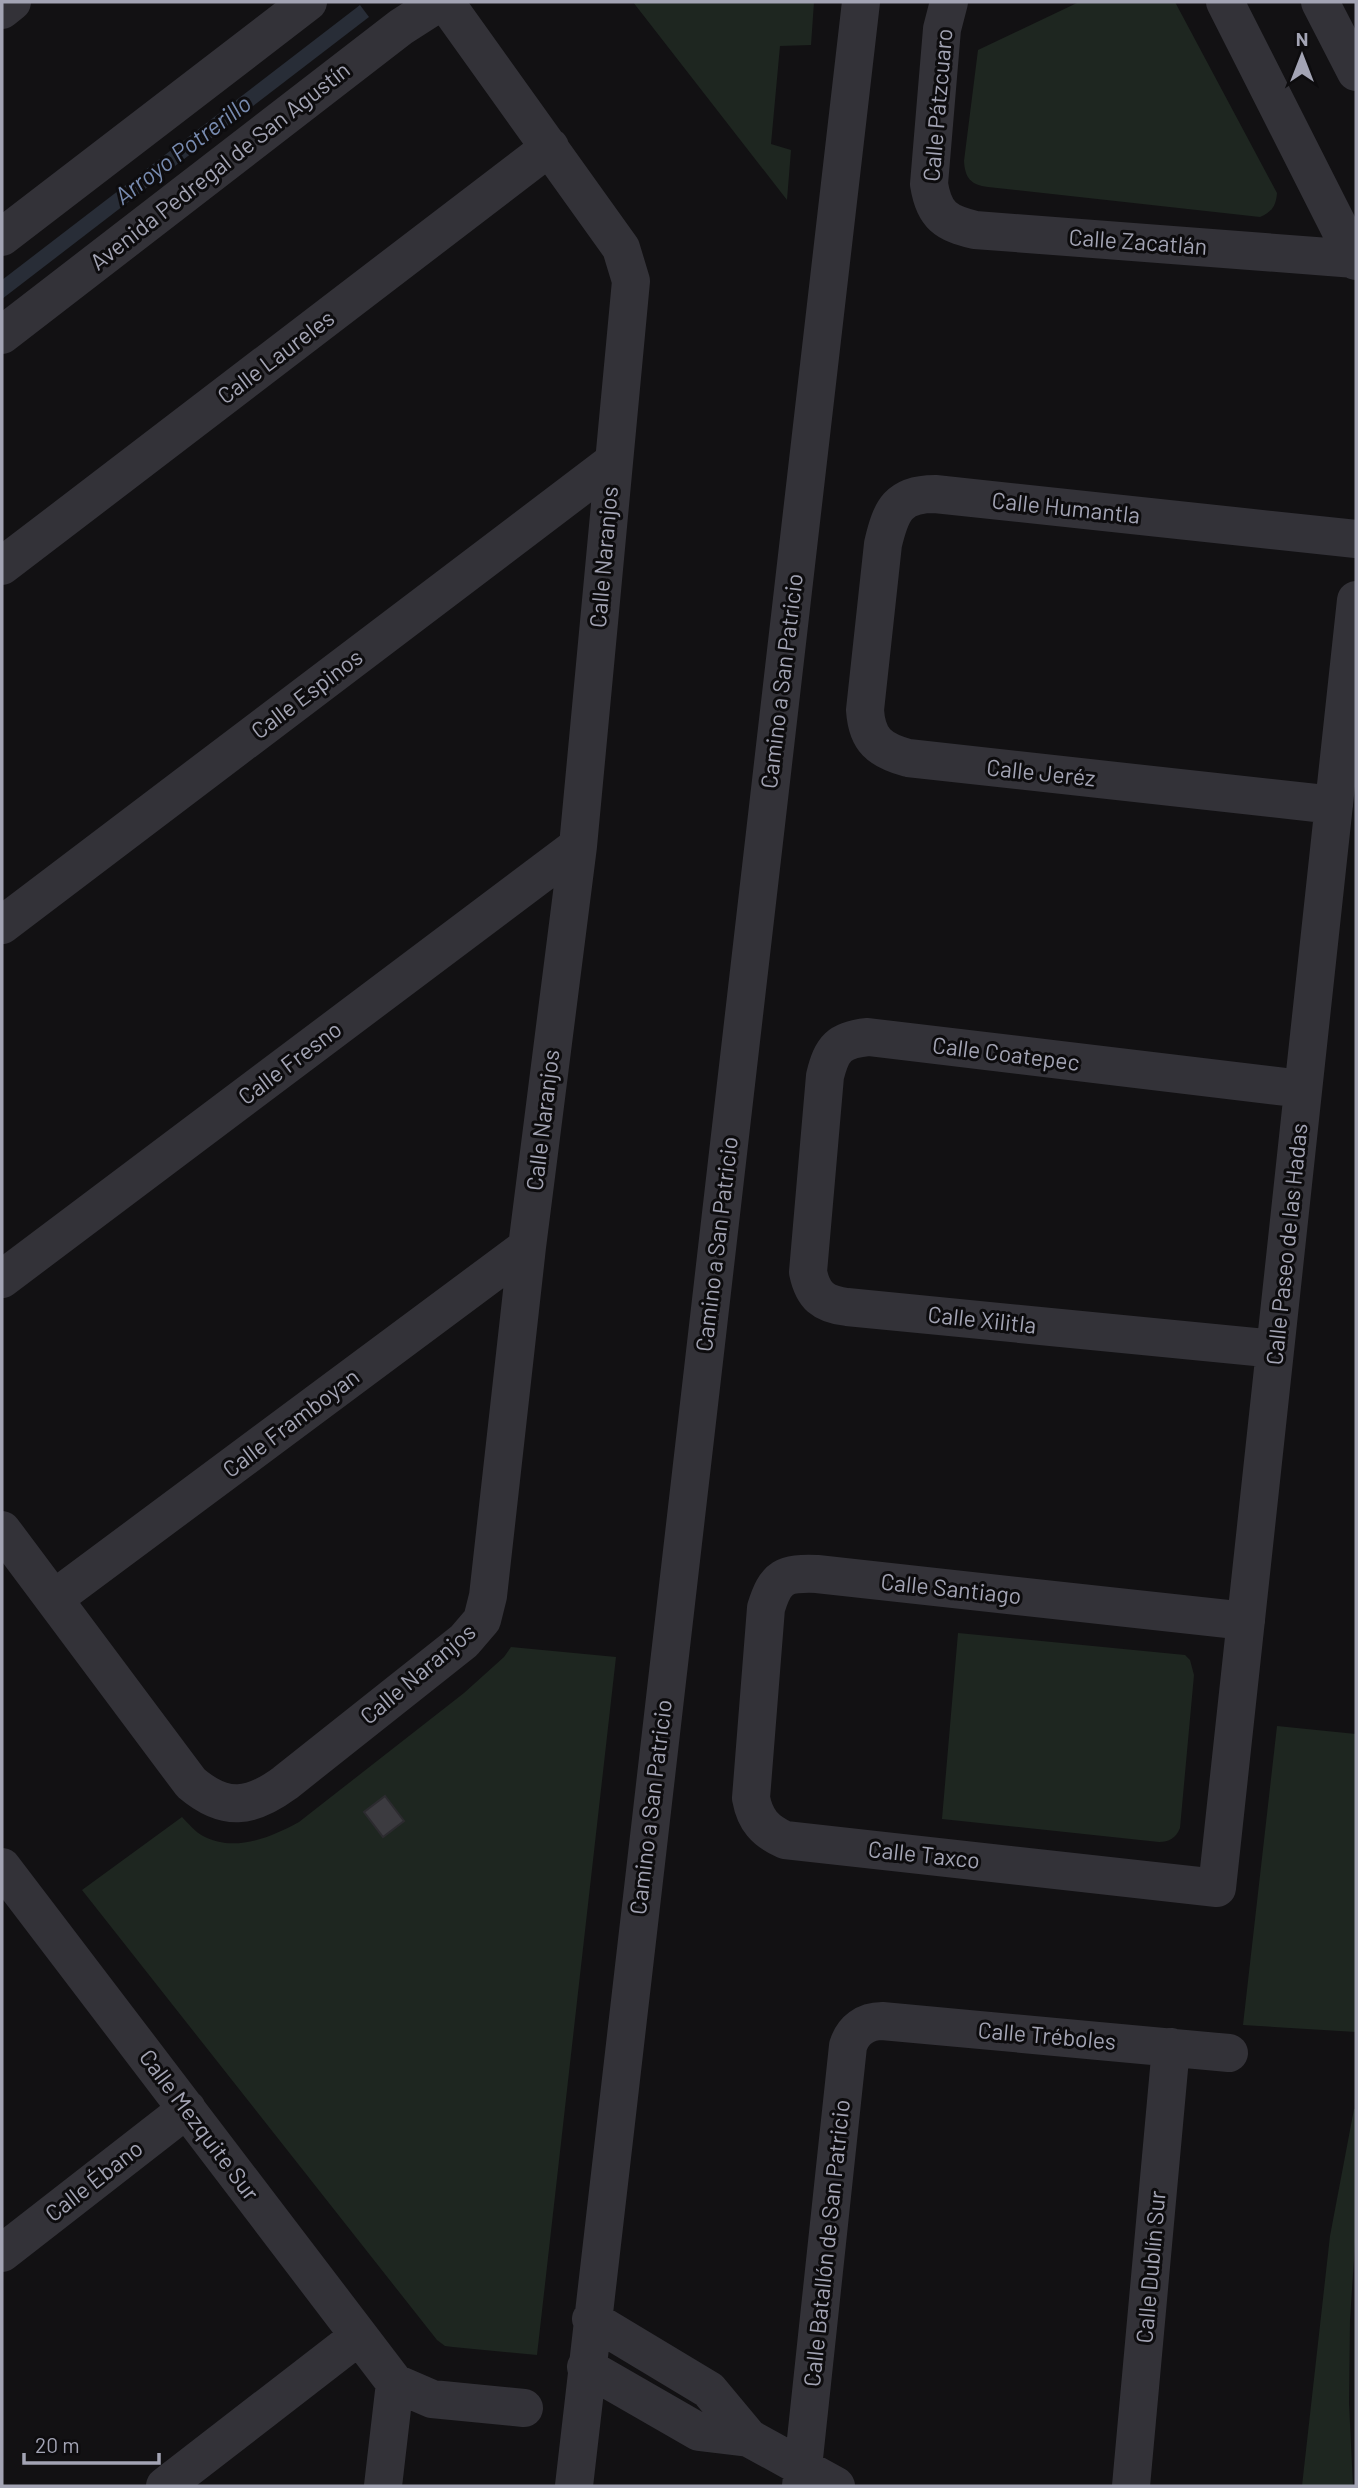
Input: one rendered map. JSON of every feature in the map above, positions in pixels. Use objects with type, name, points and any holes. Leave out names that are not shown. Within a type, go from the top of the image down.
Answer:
[{"type":"street","points":[[2,10],[12,2]]},
{"type":"street","points":[[2,237],[308,2]]},
{"type":"street","name":"Calle Naranjos","points":[[2,1530],[191,1783],[200,1791],[236,1804],[266,1798],[464,1641],[482,1620],[488,1596],[527,1247],[578,846],[631,281],[621,248],[442,2]]},
{"type":"street","name":"Avenida Pedregal de San Agustín","points":[[2,335],[401,27],[442,2]]},
{"type":"street","name":"Camino a San Patricio","points":[[573,2486],[861,2]]},
{"type":"street","points":[[1225,2],[1355,260]]},
{"type":"street","points":[[1320,2],[1356,72]]},
{"type":"street","name":"Calle Pátzcuaro","points":[[932,202],[929,184],[942,29],[953,4]]},
{"type":"street","name":"Calle Laureles","points":[[2,566],[550,147]]},
{"type":"street","name":"Calle Zacatlán","points":[[932,202],[942,215],[956,226],[975,230],[1355,260]]},
{"type":"street","name":"Calle Espinos","points":[[2,925],[613,462]]},
{"type":"street","name":"Calle Humantla","points":[[874,621],[888,521],[900,504],[916,494],[1356,539]]},
{"type":"street","name":"Calle Paseo de las Hadas","points":[[1217,1888],[1356,600]]},
{"type":"street","name":"Calle Jeréz","points":[[874,621],[865,710],[866,726],[874,741],[888,753],[908,758],[1334,805]]},
{"type":"street","name":"Calle Fresno","points":[[2,1279],[578,846]]},
{"type":"street","name":"Calle Coatepec","points":[[817,1172],[825,1076],[830,1058],[840,1044],[853,1039],[868,1037],[1303,1089]]},
{"type":"street","name":"Calle Xilitla","points":[[817,1172],[808,1272],[811,1288],[821,1299],[835,1305],[1275,1349]]},
{"type":"street","name":"Calle Framboyan","points":[[55,1598],[527,1247]]},
{"type":"street","name":"Calle Santiago","points":[[758,1700],[766,1608],[772,1590],[778,1581],[788,1575],[817,1574],[1246,1621]]},
{"type":"street","name":"Calle Taxco","points":[[758,1700],[751,1798],[761,1825],[785,1840],[1217,1888]]},
{"type":"street","name":"Calle Mezquite Sur","points":[[6,1883],[187,2109],[395,2383]]},
{"type":"street","name":"Calle Tréboles","points":[[865,2024],[882,2021],[1229,2053]]},
{"type":"street","name":"Calle Batallón de San Patricio","points":[[591,2319],[709,2390],[749,2438],[813,2481],[848,2046],[856,2031],[865,2024]]},
{"type":"street","name":"Calle Dublín Sur","points":[[1130,2486],[1171,2047]]},
{"type":"street","name":"Calle Ébano","points":[[2,2253],[187,2109]]},
{"type":"street","points":[[165,2486],[359,2336]]},
{"type":"street","name":"Calle Batallón de San Patricio","points":[[586,2367],[699,2432],[749,2438]]},
{"type":"street","points":[[383,2486],[395,2383],[432,2399],[524,2408]]},
{"type":"shaded area","points":[[633,2],[814,2],[811,45],[780,46],[771,144],[791,150],[787,200]]},
{"type":"shaded area","points":[[1079,2],[1175,2],[1277,193],[1270,211],[1260,217],[988,187],[970,180],[964,161],[978,50]]},
{"type":"shaded area","points":[[958,1633],[1185,1655],[1190,1660],[1194,1675],[1180,1828],[1174,1837],[1159,1842],[942,1819]]},
{"type":"shaded area","points":[[511,1647],[616,1657],[537,2355],[445,2346],[437,2340],[82,1890],[182,1817],[203,1836],[227,1843],[265,1838],[299,1822],[464,1693],[504,1657]]},
{"type":"shaded area","points":[[1277,1726],[1356,1734],[1356,2032],[1243,2025]]},
{"type":"shaded area","points":[[1354,2109],[1356,2228],[1350,2320],[1349,2403],[1353,2486],[1302,2486],[1330,2236]]},
{"type":"water","name":"Arroyo Potrerillo","points":[[360,5],[369,17],[2,299],[2,280]]},
{"type":"building","points":[[385,1796],[404,1821],[383,1837],[364,1812]]}]
